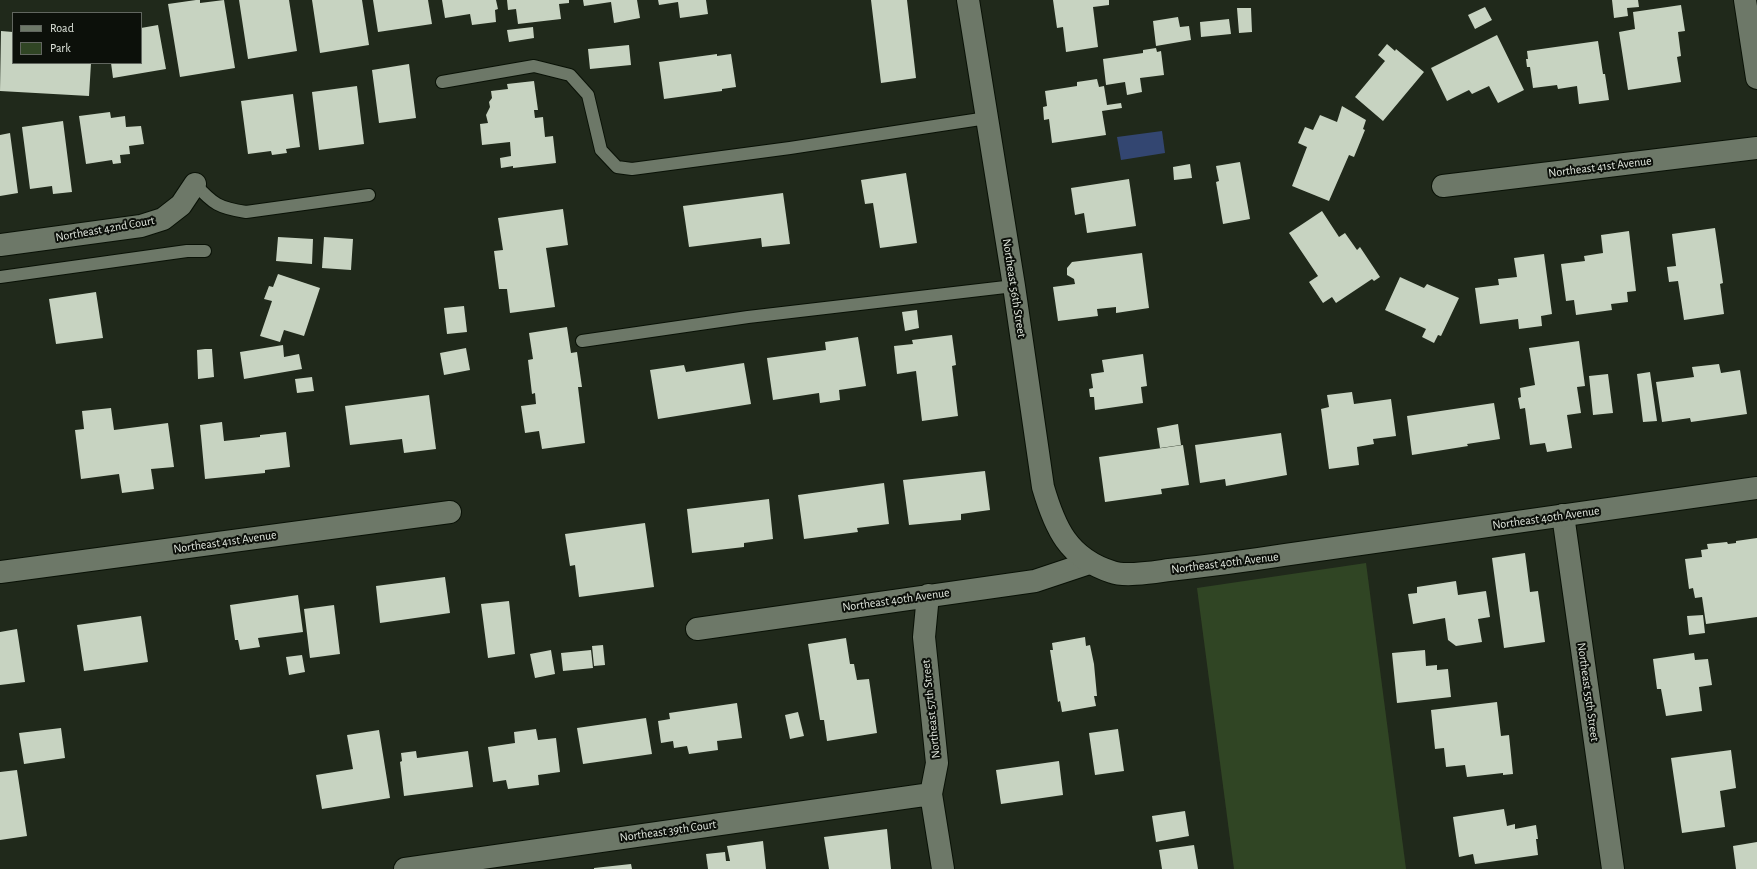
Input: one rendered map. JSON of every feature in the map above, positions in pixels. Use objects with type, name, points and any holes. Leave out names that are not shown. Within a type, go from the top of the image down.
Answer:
[{"type":"street","name":"Northeast 56th Street","points":[[968,0],[1014,286],[1043,487],[1051,513],[1062,534],[1074,549],[1089,563]]},
{"type":"street","points":[[1745,0],[1757,78]]},
{"type":"street","name":"Northeast 41st Avenue","points":[[1443,186],[1757,148]]},
{"type":"street","name":"Northeast 42nd Court","points":[[0,245],[141,226],[163,219],[181,205],[195,184]]},
{"type":"street","name":"Northeast 40th Avenue","points":[[696,629],[1035,581],[1089,563],[1114,573],[1144,573],[1259,559],[1757,488]]},
{"type":"street","name":"Northeast 41st Avenue","points":[[0,572],[450,512]]},
{"type":"street","name":"Northeast 55th Street","points":[[1563,515],[1613,869]]},
{"type":"street","name":"Northeast 57th Street","points":[[928,595],[924,637],[937,763],[931,794],[943,869]]},
{"type":"street","name":"Northeast 39th Court","points":[[405,869],[931,794]]},
{"type":"lane","points":[[442,82],[534,66],[570,75],[588,95],[601,150],[617,167],[632,168],[790,148],[987,118]]},
{"type":"lane","points":[[195,184],[210,201],[227,209],[246,212],[369,195]]},
{"type":"lane","points":[[0,277],[187,251],[205,251]]},
{"type":"lane","points":[[582,341],[748,317],[1014,286]]},
{"type":"green space","points":[[1366,563],[1406,869],[1234,869],[1197,588]]},
{"type":"water","points":[[1162,131],[1165,153],[1121,160],[1117,137]]},
{"type":"building","points":[[200,0],[200,3],[224,0],[235,68],[180,77],[168,4]]},
{"type":"building","points":[[239,0],[289,0],[297,51],[248,59]]},
{"type":"building","points":[[312,0],[362,0],[369,45],[320,53]]},
{"type":"building","points":[[373,0],[428,0],[432,24],[378,32]]},
{"type":"building","points":[[442,0],[496,0],[498,9],[495,10],[496,22],[472,25],[470,14],[445,18]]},
{"type":"building","points":[[507,0],[569,0],[569,3],[559,4],[561,19],[518,24],[516,9],[508,10]]},
{"type":"building","points":[[583,0],[637,0],[640,18],[614,23],[611,2],[584,6]]},
{"type":"building","points":[[658,0],[706,0],[708,14],[680,18],[678,2],[659,5]]},
{"type":"building","points":[[871,0],[907,0],[916,78],[881,83]]},
{"type":"building","points":[[1053,0],[1109,0],[1109,5],[1093,7],[1098,47],[1066,52],[1063,27],[1057,28]]},
{"type":"building","points":[[1612,0],[1638,0],[1639,7],[1627,8],[1628,16],[1614,18]]},
{"type":"building","points":[[1681,5],[1685,31],[1678,32],[1681,56],[1677,57],[1681,82],[1628,90],[1619,32],[1635,29],[1633,12]]},
{"type":"building","points":[[1485,7],[1492,20],[1475,29],[1468,15]]},
{"type":"building","points":[[1237,8],[1251,8],[1252,32],[1239,33]]},
{"type":"building","points":[[1178,17],[1180,27],[1189,26],[1191,40],[1156,46],[1153,21]]},
{"type":"building","points":[[1229,19],[1231,34],[1201,37],[1200,22]]},
{"type":"building","points":[[158,25],[166,69],[113,78],[111,64],[142,64],[142,28]]},
{"type":"building","points":[[533,27],[534,38],[509,42],[507,30]]},
{"type":"building","points":[[1,31],[12,32],[12,64],[91,64],[89,96],[0,91]]},
{"type":"building","points":[[1497,35],[1524,90],[1498,103],[1489,86],[1472,94],[1469,90],[1447,101],[1431,68]]},
{"type":"building","points":[[1598,41],[1609,100],[1579,104],[1577,86],[1558,89],[1557,85],[1533,88],[1530,67],[1527,67],[1527,51]]},
{"type":"building","points":[[1387,44],[1395,51],[1396,49],[1424,72],[1383,121],[1355,97],[1385,61],[1378,55]]},
{"type":"building","points":[[629,45],[631,65],[590,69],[588,49]]},
{"type":"building","points":[[1156,48],[1157,52],[1161,51],[1164,75],[1140,78],[1142,92],[1127,95],[1125,82],[1106,85],[1103,59],[1143,53],[1143,50]]},
{"type":"building","points":[[717,54],[717,56],[731,54],[736,87],[722,89],[722,91],[664,99],[659,62]]},
{"type":"building","points":[[409,64],[416,118],[379,123],[372,70]]},
{"type":"building","points":[[1097,79],[1099,87],[1104,86],[1107,105],[1121,103],[1122,108],[1102,111],[1106,135],[1052,143],[1049,119],[1044,120],[1043,107],[1047,106],[1045,91],[1077,86],[1077,82]]},
{"type":"building","points":[[534,81],[538,110],[534,110],[535,118],[543,117],[545,137],[553,136],[556,163],[501,168],[500,158],[511,156],[510,142],[482,145],[480,124],[488,123],[486,115],[490,107],[489,102],[492,98],[491,91],[508,89],[507,84]]},
{"type":"building","points":[[357,86],[364,144],[319,150],[312,92]]},
{"type":"building","points":[[293,94],[300,147],[286,149],[287,153],[272,155],[271,151],[248,154],[241,101]]},
{"type":"building","points":[[1342,106],[1366,120],[1363,129],[1365,130],[1354,157],[1349,155],[1329,201],[1292,186],[1307,147],[1298,143],[1305,127],[1313,130],[1320,115],[1337,122]]},
{"type":"building","points":[[110,112],[111,118],[125,116],[126,127],[141,126],[144,144],[129,146],[130,154],[120,155],[121,163],[113,164],[112,160],[86,164],[79,116]]},
{"type":"building","points":[[63,121],[72,192],[53,194],[52,186],[30,189],[22,127]]},
{"type":"building","points":[[10,133],[18,193],[0,196],[0,135]]},
{"type":"building","points":[[1240,162],[1250,219],[1223,224],[1216,182],[1219,181],[1216,166]]},
{"type":"building","points":[[1190,164],[1192,178],[1174,180],[1173,167]]},
{"type":"building","points":[[906,173],[917,243],[880,248],[873,203],[865,204],[861,180]]},
{"type":"building","points":[[1129,179],[1136,226],[1087,233],[1084,213],[1075,215],[1071,188]]},
{"type":"building","points":[[783,193],[790,244],[762,247],[761,238],[689,247],[683,206]]},
{"type":"building","points":[[563,209],[568,245],[546,248],[555,307],[510,313],[507,289],[499,289],[494,251],[503,250],[498,218]]},
{"type":"building","points":[[1322,211],[1339,237],[1345,233],[1357,250],[1360,247],[1380,277],[1374,281],[1372,279],[1336,303],[1332,297],[1323,303],[1309,282],[1318,276],[1289,233]]},
{"type":"building","points":[[1715,228],[1723,283],[1720,284],[1724,314],[1684,320],[1678,281],[1669,282],[1667,267],[1676,266],[1672,234]]},
{"type":"building","points":[[1629,231],[1636,291],[1627,292],[1628,302],[1611,304],[1612,310],[1576,315],[1574,300],[1566,301],[1561,264],[1585,261],[1584,256],[1603,253],[1601,235]]},
{"type":"building","points":[[278,237],[313,239],[312,264],[276,261]]},
{"type":"building","points":[[324,237],[353,239],[351,270],[322,268]]},
{"type":"building","points":[[1142,253],[1149,308],[1116,313],[1116,307],[1097,309],[1098,316],[1058,321],[1053,287],[1075,284],[1074,279],[1067,275],[1067,268],[1072,262]]},
{"type":"building","points":[[1544,254],[1552,314],[1541,316],[1542,326],[1519,329],[1518,319],[1480,324],[1475,288],[1499,285],[1498,279],[1517,277],[1514,258]]},
{"type":"building","points":[[278,274],[320,288],[304,336],[284,330],[280,342],[260,336],[272,301],[264,299],[269,286],[273,287]]},
{"type":"building","points":[[1400,277],[1424,288],[1427,284],[1459,298],[1441,336],[1438,335],[1434,343],[1422,337],[1426,329],[1385,310]]},
{"type":"building","points":[[96,292],[103,338],[56,344],[49,299]]},
{"type":"building","points":[[464,306],[467,332],[447,334],[444,308]]},
{"type":"building","points":[[917,310],[919,328],[905,331],[902,312]]},
{"type":"building","points":[[567,327],[571,353],[577,352],[582,387],[578,387],[585,443],[542,449],[539,431],[525,433],[521,406],[536,404],[535,393],[532,394],[528,360],[533,359],[529,333]]},
{"type":"building","points":[[952,335],[956,365],[952,366],[958,416],[922,421],[916,371],[897,374],[894,346],[913,344],[912,340]]},
{"type":"building","points":[[858,337],[866,386],[839,390],[840,400],[820,403],[819,393],[773,400],[767,358],[826,350],[825,342]]},
{"type":"building","points":[[1579,341],[1585,386],[1577,387],[1581,413],[1567,415],[1572,448],[1547,452],[1545,443],[1530,445],[1525,408],[1520,409],[1518,398],[1521,397],[1520,388],[1535,385],[1529,348]]},
{"type":"building","points":[[283,345],[284,357],[299,354],[302,369],[244,379],[240,352]]},
{"type":"building","points":[[466,348],[470,370],[444,375],[440,353]]},
{"type":"building","points":[[212,349],[214,377],[198,379],[197,350]]},
{"type":"building","points":[[1143,354],[1147,386],[1141,387],[1143,403],[1095,410],[1094,397],[1090,397],[1089,389],[1093,388],[1091,374],[1104,372],[1102,360]]},
{"type":"building","points":[[744,363],[751,404],[658,419],[650,370],[684,365],[686,372]]},
{"type":"building","points":[[1719,364],[1721,373],[1740,370],[1747,414],[1691,422],[1690,418],[1662,422],[1656,382],[1694,377],[1692,367]]},
{"type":"building","points":[[1650,372],[1657,421],[1643,422],[1637,374]]},
{"type":"building","points":[[1608,374],[1613,413],[1593,415],[1589,376]]},
{"type":"building","points":[[312,377],[314,391],[297,393],[295,379]]},
{"type":"building","points":[[1352,392],[1354,404],[1391,399],[1396,436],[1373,439],[1374,444],[1357,447],[1359,465],[1329,469],[1321,409],[1329,407],[1327,395]]},
{"type":"building","points":[[429,395],[436,449],[404,453],[402,439],[350,445],[345,406]]},
{"type":"building","points":[[1494,403],[1500,439],[1412,455],[1407,416]]},
{"type":"building","points":[[111,408],[114,430],[168,423],[174,467],[151,469],[154,489],[122,493],[119,474],[81,479],[75,430],[84,429],[82,411]]},
{"type":"building","points":[[222,422],[224,441],[260,437],[260,435],[286,432],[290,467],[265,470],[265,473],[205,479],[200,425]]},
{"type":"building","points":[[1178,424],[1181,445],[1160,448],[1157,428]]},
{"type":"building","points":[[1281,433],[1287,475],[1226,486],[1225,479],[1200,483],[1195,445]]},
{"type":"building","points":[[1183,445],[1189,485],[1161,489],[1162,494],[1105,502],[1099,457]]},
{"type":"building","points":[[985,471],[990,510],[961,514],[961,520],[909,525],[903,480]]},
{"type":"building","points":[[884,483],[889,524],[857,528],[858,532],[804,539],[798,495]]},
{"type":"building","points":[[769,499],[773,539],[744,543],[744,547],[692,553],[687,509]]},
{"type":"building","points":[[645,523],[654,587],[579,597],[575,565],[570,566],[565,534]]},
{"type":"building","points":[[1757,538],[1757,617],[1706,624],[1702,597],[1695,598],[1693,588],[1689,589],[1685,559],[1702,557],[1701,550],[1708,549],[1707,544],[1727,542],[1728,544],[1736,543],[1736,541]]},
{"type":"building","points":[[1525,553],[1530,592],[1538,591],[1545,642],[1504,648],[1492,558]]},
{"type":"building","points":[[445,577],[450,613],[380,623],[376,586]]},
{"type":"building","points":[[1456,581],[1458,595],[1486,591],[1490,617],[1478,619],[1482,642],[1456,646],[1448,640],[1445,618],[1413,624],[1408,594],[1417,593],[1417,587]]},
{"type":"building","points":[[298,595],[303,632],[258,638],[260,647],[240,650],[238,640],[235,640],[230,605]]},
{"type":"building","points":[[509,601],[515,654],[488,658],[481,604]]},
{"type":"building","points":[[334,605],[340,654],[310,658],[304,609]]},
{"type":"building","points":[[1703,615],[1705,633],[1689,635],[1687,616]]},
{"type":"building","points":[[141,616],[148,662],[84,671],[77,625]]},
{"type":"building","points":[[17,629],[25,682],[0,685],[0,632]]},
{"type":"building","points":[[1085,637],[1086,646],[1090,645],[1094,664],[1097,696],[1094,696],[1096,706],[1062,712],[1060,701],[1058,702],[1050,650],[1053,650],[1052,643]]},
{"type":"building","points":[[846,638],[850,664],[854,664],[857,680],[869,679],[877,733],[827,741],[824,720],[820,720],[808,644]]},
{"type":"building","points":[[603,645],[605,665],[594,666],[592,646]]},
{"type":"building","points":[[551,650],[555,674],[535,678],[530,654]]},
{"type":"building","points":[[591,650],[593,668],[563,671],[561,653]]},
{"type":"building","points":[[1425,650],[1426,666],[1437,665],[1437,670],[1448,669],[1451,697],[1397,703],[1392,653]]},
{"type":"building","points":[[1694,653],[1695,660],[1708,659],[1712,685],[1699,687],[1702,711],[1666,716],[1661,689],[1657,689],[1653,659]]},
{"type":"building","points":[[302,655],[305,672],[289,675],[286,657]]},
{"type":"building","points":[[1497,702],[1501,736],[1509,735],[1513,774],[1503,775],[1503,773],[1467,777],[1465,765],[1446,767],[1444,748],[1435,749],[1431,710]]},
{"type":"building","points":[[737,703],[742,738],[717,741],[718,750],[689,754],[687,746],[674,748],[673,741],[661,743],[658,721],[670,719],[669,713]]},
{"type":"building","points":[[798,712],[804,736],[790,739],[785,715]]},
{"type":"building","points":[[646,718],[652,754],[583,764],[577,728]]},
{"type":"building","points":[[61,728],[65,758],[24,764],[19,733]]},
{"type":"building","points":[[536,729],[538,740],[556,738],[560,772],[538,775],[539,785],[508,789],[506,780],[493,782],[488,747],[515,743],[514,732]]},
{"type":"building","points":[[1118,729],[1124,771],[1095,775],[1089,733]]},
{"type":"building","points":[[379,730],[390,798],[322,809],[316,775],[353,769],[347,735]]},
{"type":"building","points":[[1731,750],[1736,788],[1720,791],[1725,827],[1682,833],[1671,758]]},
{"type":"building","points":[[416,751],[417,758],[468,751],[473,787],[404,796],[400,762],[402,761],[401,753]]},
{"type":"building","points":[[1059,761],[1063,795],[1001,804],[996,770]]},
{"type":"building","points":[[17,770],[27,836],[0,840],[0,772]]},
{"type":"building","points":[[1504,809],[1507,826],[1515,824],[1515,829],[1536,825],[1538,855],[1475,864],[1473,854],[1459,857],[1453,817]]},
{"type":"building","points":[[1185,811],[1189,836],[1156,842],[1152,816]]},
{"type":"building","points":[[887,829],[891,869],[829,869],[824,837]]},
{"type":"building","points":[[763,841],[766,869],[708,869],[706,854],[725,852],[726,861],[730,861],[727,846]]},
{"type":"building","points":[[1757,842],[1757,869],[1736,869],[1733,846]]},
{"type":"building","points":[[1194,845],[1198,869],[1162,869],[1159,850]]},
{"type":"building","points":[[631,864],[632,869],[594,869],[594,868]]}]
